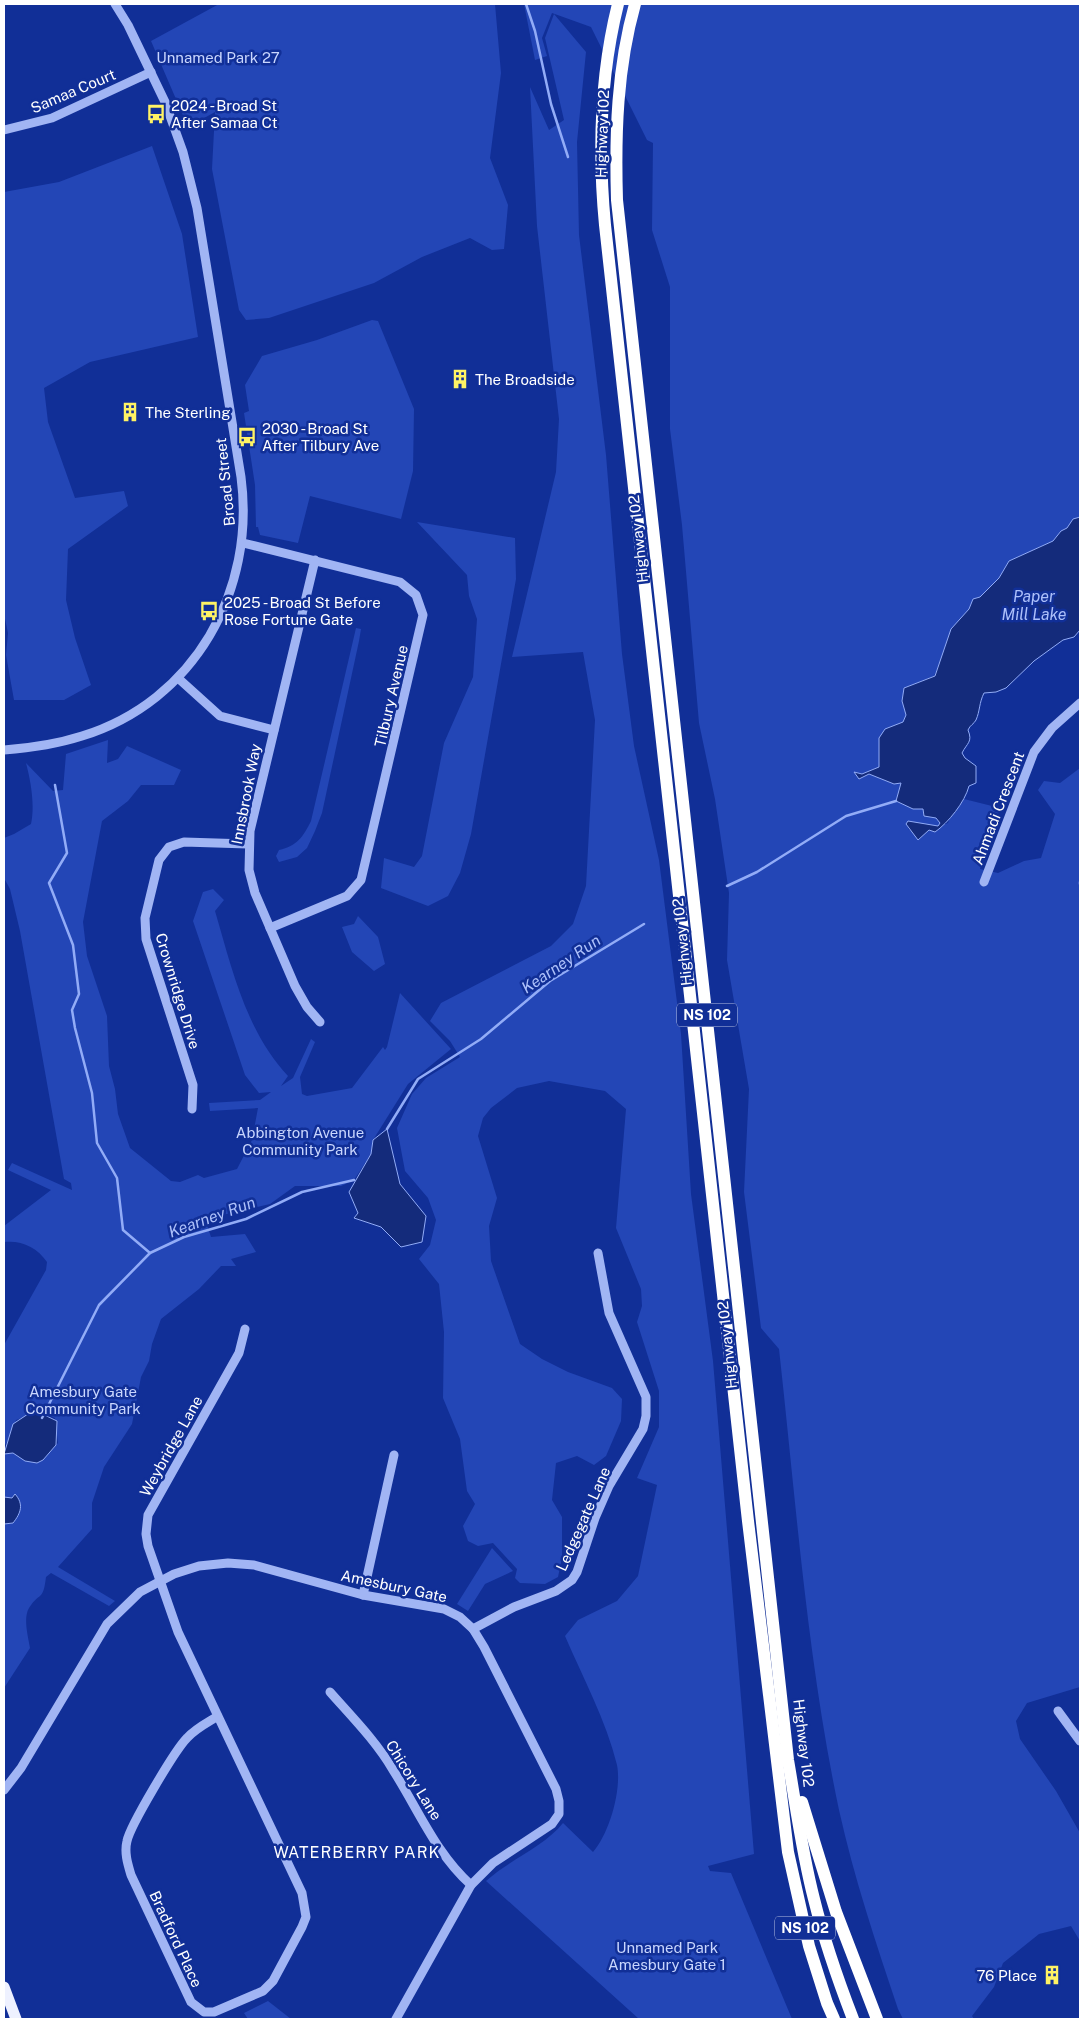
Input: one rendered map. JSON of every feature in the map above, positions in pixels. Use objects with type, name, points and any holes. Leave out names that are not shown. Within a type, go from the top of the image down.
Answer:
[{"type":"highway","name":"Highway 102","points":[[618,4],[612,26],[603,102],[602,185],[606,235],[747,1511],[788,1852],[809,1946],[826,2003],[833,2019]]},
{"type":"highway","name":"Highway 102","points":[[635,4],[623,58],[618,104],[617,200],[788,1760],[803,1853],[814,1900],[828,1949],[853,2019]]},
{"type":"highway","points":[[788,1760],[836,1912],[877,2019]]},
{"type":"main road","points":[[4,1987],[16,2019]]},
{"type":"street","name":"Broad Street","points":[[4,750],[58,743],[106,727],[154,699],[179,678],[210,635],[222,613],[231,590],[243,543],[244,517],[241,477],[197,208],[183,152],[165,102],[128,25],[115,4]]},
{"type":"street","name":"Samaa Court","points":[[4,130],[52,118],[151,72]]},
{"type":"street","name":"Tilbury Avenue","points":[[243,543],[394,580],[406,585],[420,600],[422,623],[361,880],[347,896],[270,928]]},
{"type":"street","name":"Innsbrook Way","points":[[315,560],[248,844],[252,882],[270,928],[295,986],[307,1007],[320,1022]]},
{"type":"street","points":[[179,678],[220,716],[274,730]]},
{"type":"street","name":"Ahmadi Crescent","points":[[984,882],[1034,752],[1052,728],[1080,703]]},
{"type":"street","name":"Crownridge Drive","points":[[192,1109],[193,1084],[146,939],[145,918],[159,860],[168,848],[184,842],[248,844]]},
{"type":"street","name":"Ledgegate Lane","points":[[473,1629],[514,1607],[556,1592],[572,1580],[577,1572],[595,1518],[609,1486],[643,1429],[647,1410],[646,1397],[609,1313],[598,1254]]},
{"type":"street","name":"Weybridge Lane","points":[[160,1581],[146,1534],[148,1515],[239,1353],[245,1329]]},
{"type":"street","points":[[363,1595],[394,1455]]},
{"type":"street","name":"Amesbury Gate","points":[[4,1790],[21,1768],[107,1624],[140,1592],[160,1581],[200,1566],[228,1563],[254,1564],[363,1595],[444,1609],[460,1617],[473,1629],[552,1780],[560,1802],[559,1814],[552,1824],[493,1862],[471,1885],[396,2019]]},
{"type":"street","name":"Bradford Place","points":[[160,1581],[178,1632],[218,1716],[302,1893],[306,1917],[273,1981],[263,1991],[214,2012],[204,2012],[191,2002],[131,1876],[126,1854],[127,1841],[133,1825],[180,1747],[198,1728],[218,1716]]},
{"type":"street","name":"Chicory Lane","points":[[330,1692],[374,1742],[393,1769],[455,1871],[471,1885]]},
{"type":"street","points":[[1058,1710],[1080,1742]]},
{"type":"green space","name":"Unnamed Park 27","points":[[219,4],[495,4],[501,73],[490,158],[508,205],[504,249],[492,250],[470,238],[422,257],[374,283],[269,318],[246,320],[239,310],[212,169],[215,112],[188,127],[151,41]]},
{"type":"green space","points":[[524,4],[1080,4],[1080,517],[1073,519],[1067,528],[1061,531],[1053,541],[1009,561],[999,578],[980,597],[973,599],[969,609],[960,619],[934,676],[904,688],[902,701],[907,714],[903,722],[879,738],[879,767],[862,774],[854,772],[863,777],[869,774],[894,784],[902,783],[896,801],[913,809],[923,809],[927,816],[936,818],[940,823],[938,826],[917,824],[908,827],[909,830],[929,830],[948,823],[951,815],[964,799],[1000,808],[980,869],[998,873],[1024,861],[1041,858],[1055,814],[1038,790],[1044,781],[1060,783],[1080,768],[1080,1687],[1027,1703],[1016,1721],[1020,1739],[1056,1791],[1080,1833],[1080,1941],[1071,1926],[1039,1934],[1003,1963],[994,1987],[972,2016],[974,2019],[903,2019],[898,2009],[858,1885],[839,1810],[828,1753],[810,1638],[779,1349],[761,1328],[744,1192],[749,1089],[727,960],[729,893],[715,799],[699,723],[682,525],[670,429],[670,287],[652,230],[653,143],[647,140],[591,27],[552,13],[542,38],[547,56],[535,60]]},
{"type":"green space","name":"Unnamed Park Amesbury Gate 1","points":[[554,14],[586,52],[577,142],[579,235],[606,455],[622,654],[634,746],[659,860],[681,1034],[691,1194],[713,1361],[754,1854],[708,1866],[710,1871],[731,1873],[792,2019],[639,2019],[486,1881],[505,1866],[547,1839],[563,1823],[593,1852],[609,1823],[618,1787],[617,1765],[607,1732],[565,1636],[578,1620],[617,1601],[638,1576],[657,1485],[637,1478],[659,1427],[659,1391],[637,1322],[642,1306],[641,1289],[616,1228],[626,1109],[605,1091],[549,1081],[517,1088],[491,1108],[483,1118],[478,1136],[497,1198],[489,1226],[491,1261],[520,1344],[542,1359],[568,1372],[612,1388],[622,1399],[621,1421],[606,1456],[594,1465],[577,1456],[556,1463],[552,1500],[562,1517],[562,1558],[558,1577],[545,1584],[520,1583],[515,1578],[517,1569],[493,1543],[478,1546],[468,1541],[463,1526],[475,1504],[467,1491],[460,1439],[443,1398],[444,1332],[439,1284],[419,1259],[430,1245],[436,1220],[428,1198],[405,1171],[397,1128],[412,1094],[426,1078],[460,1057],[450,1041],[430,1021],[441,1003],[551,946],[573,924],[586,886],[595,720],[583,652],[512,657],[556,472],[559,419],[537,226],[530,87],[549,130],[564,120],[545,38]]},
{"type":"green space","points":[[152,146],[182,234],[198,337],[90,362],[44,388],[48,422],[75,498],[124,491],[128,506],[68,549],[66,600],[75,638],[91,685],[64,700],[14,700],[6,655],[8,633],[4,614],[4,192],[59,182]]},
{"type":"green space","points":[[372,320],[378,321],[414,409],[413,471],[401,519],[310,496],[298,543],[260,535],[258,527],[256,527],[255,485],[244,413],[249,411],[245,385],[262,356],[317,340]]},
{"type":"green space","points":[[417,522],[515,538],[516,579],[471,834],[460,873],[448,896],[428,906],[381,888],[384,858],[414,867],[422,856],[444,743],[473,677],[477,619],[469,596],[467,575]]},
{"type":"green space","points":[[356,628],[361,629],[359,641],[322,813],[307,848],[297,857],[279,862],[276,856],[279,850],[299,840],[311,821]]},
{"type":"green space","points":[[108,740],[107,763],[118,759],[127,746],[181,770],[174,785],[141,785],[128,801],[102,821],[83,922],[87,956],[107,1016],[109,1066],[115,1089],[118,1114],[130,1148],[171,1181],[180,1182],[198,1175],[204,1178],[237,1169],[252,1140],[258,1108],[210,1111],[209,1103],[260,1100],[271,1092],[259,1093],[245,1075],[193,921],[203,892],[213,889],[224,900],[215,911],[234,977],[261,1039],[288,1076],[281,1086],[293,1078],[311,1039],[315,1042],[300,1077],[302,1094],[307,1096],[352,1088],[383,1047],[385,1050],[387,1047],[400,993],[451,1049],[408,1084],[373,1140],[371,1154],[354,1180],[341,1186],[295,1186],[270,1204],[205,1219],[211,1237],[245,1234],[256,1252],[231,1259],[236,1266],[221,1266],[199,1289],[161,1319],[152,1344],[149,1361],[141,1377],[132,1424],[104,1467],[92,1503],[92,1529],[58,1567],[115,1601],[109,1606],[51,1573],[46,1577],[42,1593],[27,1612],[26,1627],[30,1648],[4,1688],[4,1524],[13,1523],[12,1499],[4,1497],[4,1454],[13,1453],[28,1462],[43,1460],[58,1443],[55,1418],[33,1410],[28,1416],[16,1420],[10,1438],[4,1446],[4,1345],[46,1270],[47,1262],[38,1252],[22,1243],[4,1242],[4,1226],[51,1190],[8,1170],[12,1163],[72,1190],[71,1183],[64,1179],[20,931],[10,889],[4,878],[4,838],[31,824],[32,794],[26,763],[53,791],[63,790],[66,754]]},
{"type":"green space","points":[[358,916],[378,937],[385,964],[374,971],[352,952],[342,927],[354,924]]},
{"type":"green space","points":[[492,1548],[513,1571],[485,1584],[468,1611],[457,1604]]},
{"type":"green space","points":[[268,2001],[291,2019],[248,2019],[244,2013]]},
{"type":"water","name":"Paper Mill Lake","points":[[1080,517],[1080,630],[1074,637],[1063,640],[1034,661],[1006,688],[996,692],[984,693],[976,720],[968,730],[970,740],[962,753],[965,758],[976,766],[976,783],[969,786],[960,805],[945,823],[935,832],[929,830],[918,840],[906,824],[908,821],[938,826],[940,823],[936,818],[924,816],[923,809],[913,809],[896,801],[901,783],[894,784],[869,774],[859,779],[854,772],[862,774],[879,767],[879,738],[885,729],[903,722],[906,715],[902,701],[904,688],[935,676],[951,629],[969,609],[973,599],[980,597],[999,578],[1009,561],[1053,541],[1061,531],[1067,528],[1073,519]]},
{"type":"water","points":[[387,1129],[400,1184],[426,1216],[422,1242],[401,1247],[381,1227],[354,1218],[358,1213],[349,1192],[371,1154],[373,1140]]},
{"type":"water","points":[[34,1410],[57,1421],[56,1445],[43,1460],[37,1463],[25,1461],[13,1453],[4,1454],[13,1424]]},
{"type":"water","points":[[15,1494],[20,1501],[20,1512],[13,1523],[4,1524],[4,1497],[12,1498]]},
{"type":"waterway","points":[[526,4],[535,31],[551,104],[568,157]]},
{"type":"waterway","points":[[55,785],[67,853],[49,883],[73,945],[79,994],[72,1010],[92,1093],[97,1143],[117,1178],[123,1230],[150,1253]]},
{"type":"waterway","name":"Kearney Run","points":[[727,886],[757,872],[846,816],[896,801]]},
{"type":"waterway","name":"Kearney Run","points":[[387,1129],[418,1079],[481,1039],[550,981],[644,924]]},
{"type":"waterway","name":"Kearney Run","points":[[42,1418],[99,1305],[150,1253],[184,1237],[246,1219],[302,1192],[354,1180]]},
{"type":"place","name":"2024 - Broad St After Samaa Ct","points":[[156,114]]},
{"type":"place","name":"The Broadside","points":[[460,379]]},
{"type":"place","name":"The Sterling","points":[[130,412]]},
{"type":"place","name":"2030 - Broad St After Tilbury Ave","points":[[247,437]]},
{"type":"place","name":"2025 - Broad St Before Rose Fortune Gate","points":[[209,611]]},
{"type":"place","name":"76 Place","points":[[1052,1975]]},
{"type":"district","name":"WATERBERRY PARK","points":[[357,1852]]},
{"type":"park label","name":"Abbington Avenue Community Park","points":[[300,1140]]},
{"type":"park label","name":"Amesbury Gate Community Park","points":[[83,1400]]}]
